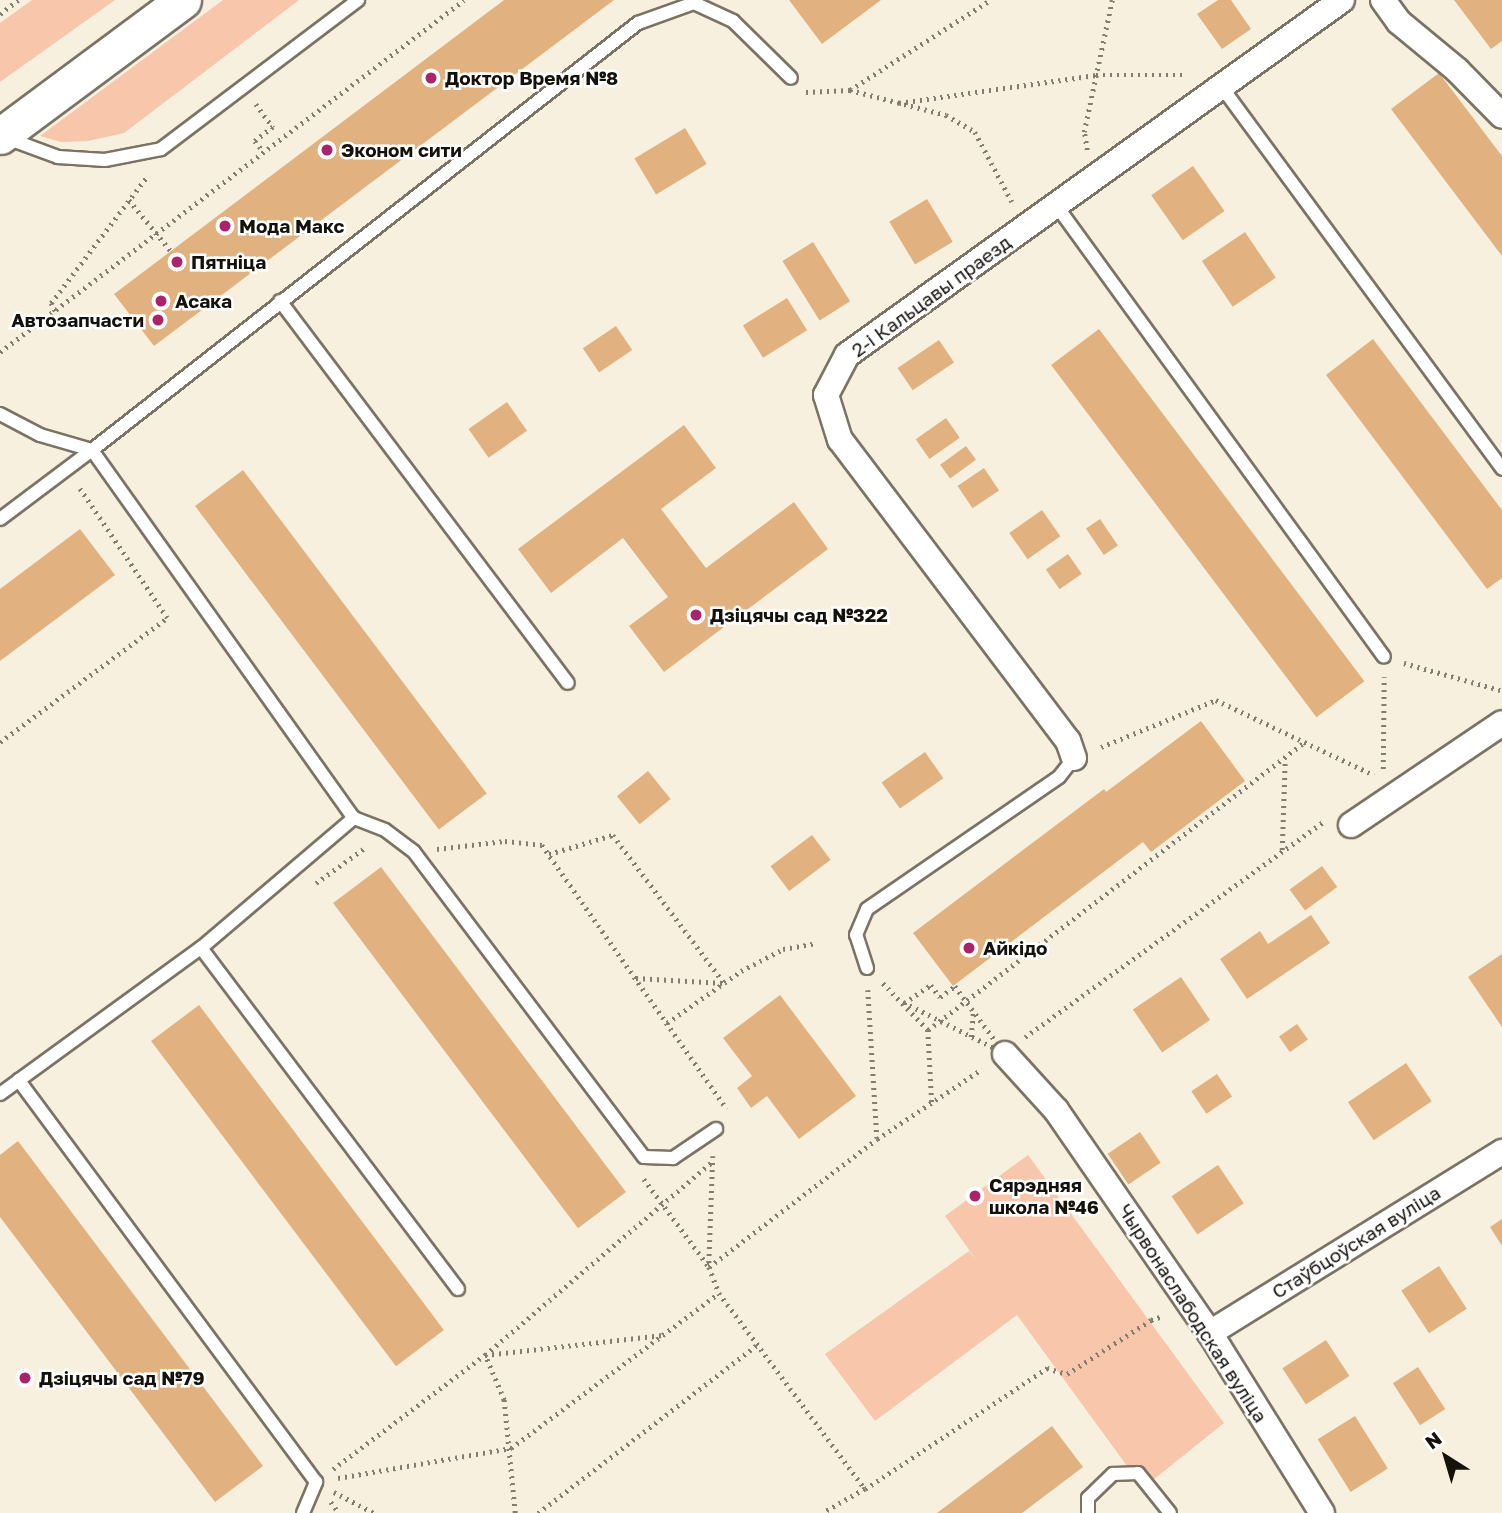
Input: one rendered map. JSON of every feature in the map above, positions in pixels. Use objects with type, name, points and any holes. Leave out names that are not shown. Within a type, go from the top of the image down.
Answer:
[{"type":"main road","points":[[0,136],[183,0]]},
{"type":"street","name":"2-і Кальцавы праезд","points":[[1074,758],[1068,741],[840,440],[826,395],[847,355],[1342,0]]},
{"type":"street","points":[[1383,0],[1399,22],[1457,70],[1502,116]]},
{"type":"street","points":[[1341,820],[1502,723]]},
{"type":"street","name":"Чырвонаслабодская вуліца","points":[[1007,1051],[1056,1110],[1187,1300],[1322,1513]]},
{"type":"street","name":"Стаўбцоўская вуліца","points":[[1209,1333],[1502,1152]]},
{"type":"lane","points":[[0,136],[58,157],[105,160],[161,149],[358,0]]},
{"type":"lane","points":[[0,519],[638,23],[694,3],[733,21],[791,78]]},
{"type":"lane","points":[[1221,86],[1502,469]]},
{"type":"lane","points":[[1056,205],[1384,657]]},
{"type":"lane","points":[[280,301],[568,683]]},
{"type":"lane","points":[[0,414],[40,435],[92,450],[354,818],[385,830],[414,852],[644,1157],[673,1158],[716,1129]]},
{"type":"lane","points":[[867,968],[856,935],[867,909],[1059,777],[1074,758]]},
{"type":"lane","points":[[0,1094],[201,948],[354,818]]},
{"type":"lane","points":[[201,948],[458,1289]]},
{"type":"lane","points":[[19,1080],[316,1482],[303,1513]]},
{"type":"lane","points":[[1088,1513],[1088,1498],[1113,1474],[1138,1473],[1170,1513]]},
{"type":"path","points":[[0,13],[18,0]]},
{"type":"path","points":[[0,352],[456,2],[464,0]]},
{"type":"path","points":[[850,90],[990,0]]},
{"type":"path","points":[[1092,179],[1084,132],[1112,0]]},
{"type":"path","points":[[899,103],[1096,75],[1212,75],[1221,86]]},
{"type":"path","points":[[791,78],[808,94],[850,90],[946,115],[975,132],[1025,228]]},
{"type":"path","points":[[250,96],[273,127],[255,141],[264,152]]},
{"type":"path","points":[[129,201],[171,251]]},
{"type":"path","points":[[0,742],[167,618],[80,489]]},
{"type":"path","points":[[1074,758],[1216,700],[1383,779],[1384,657],[1501,689]]},
{"type":"path","points":[[1489,698],[1501,689]]},
{"type":"path","points":[[928,1030],[1305,742]]},
{"type":"path","points":[[1282,850],[1285,759]]},
{"type":"path","points":[[1007,1051],[1282,850],[1341,820]]},
{"type":"path","points":[[549,854],[613,835],[724,983]]},
{"type":"path","points":[[306,890],[370,845]]},
{"type":"path","points":[[667,1023],[724,983],[783,949],[816,943]]},
{"type":"path","points":[[867,968],[928,1030],[932,1103]]},
{"type":"path","points":[[867,968],[877,1139]]},
{"type":"path","points":[[636,978],[724,983]]},
{"type":"path","points":[[904,1003],[931,985],[940,997],[955,986],[1007,1051]]},
{"type":"path","points":[[904,1003],[971,1037],[1007,1051]]},
{"type":"path","points":[[971,1037],[974,1012]]},
{"type":"path","points":[[638,1171],[709,1267],[877,1139],[984,1068]]},
{"type":"path","points":[[316,1482],[485,1355],[712,1162]]},
{"type":"path","points":[[316,1482],[511,1448],[719,1293]]},
{"type":"path","points":[[865,1489],[1047,1368],[1067,1374],[1187,1300]]},
{"type":"path","points":[[485,1355],[664,1335]]},
{"type":"path","points":[[538,1513],[756,1346]]},
{"type":"path","points":[[485,1355],[505,1400],[515,1513]]},
{"type":"path","points":[[316,1482],[374,1513]]},
{"type":"shaded area","points":[[32,0],[115,0],[0,82],[0,23]]},
{"type":"shaded area","points":[[223,0],[299,0],[124,133],[88,141],[61,142],[40,136]]},
{"type":"shaded area","points":[[1028,1155],[1224,1423],[1143,1488],[1017,1315],[875,1421],[825,1354],[969,1251],[977,1261],[945,1216]]},
{"type":"building","points":[[504,0],[614,0],[154,346],[114,294]]},
{"type":"building","points":[[789,0],[881,0],[822,44]]},
{"type":"building","points":[[1218,0],[1231,0],[1251,29],[1222,49],[1197,14]]},
{"type":"building","points":[[1454,0],[1502,0],[1502,41],[1491,49]]},
{"type":"building","points":[[1439,73],[1502,156],[1502,256],[1391,109]]},
{"type":"building","points":[[685,128],[707,164],[656,194],[634,158]]},
{"type":"building","points":[[1193,166],[1225,211],[1183,240],[1151,195]]},
{"type":"building","points":[[927,199],[953,242],[915,265],[889,222]]},
{"type":"building","points":[[1245,232],[1276,278],[1233,307],[1202,261]]},
{"type":"building","points":[[813,242],[850,301],[820,320],[782,261]]},
{"type":"building","points":[[787,298],[807,330],[763,358],[743,326]]},
{"type":"building","points":[[616,326],[632,350],[599,372],[583,348]]},
{"type":"building","points":[[1099,329],[1364,681],[1316,717],[1051,365]]},
{"type":"building","points":[[1373,339],[1502,510],[1502,578],[1487,589],[1326,375]]},
{"type":"building","points":[[939,340],[954,362],[913,390],[898,368]]},
{"type":"building","points":[[507,402],[527,431],[489,458],[468,429]]},
{"type":"building","points":[[946,418],[960,438],[929,459],[916,439]]},
{"type":"building","points":[[684,425],[716,468],[661,509],[706,568],[794,502],[828,549],[664,672],[629,626],[668,597],[623,538],[551,593],[518,549]]},
{"type":"building","points":[[966,446],[976,460],[950,479],[940,465]]},
{"type":"building","points":[[984,468],[999,490],[973,508],[957,486]]},
{"type":"building","points":[[243,470],[487,793],[439,830],[195,506]]},
{"type":"building","points":[[1042,510],[1060,536],[1028,559],[1009,533]]},
{"type":"building","points":[[1100,519],[1118,546],[1104,555],[1086,529]]},
{"type":"building","points":[[80,529],[115,575],[0,661],[0,589]]},
{"type":"building","points":[[1068,554],[1082,574],[1060,589],[1046,569]]},
{"type":"building","points":[[1201,721],[1245,781],[1151,852],[1143,842],[953,986],[913,933],[1104,789],[1106,792]]},
{"type":"building","points":[[925,752],[943,778],[900,809],[882,782]]},
{"type":"building","points":[[648,771],[671,799],[640,824],[617,796]]},
{"type":"building","points":[[812,835],[831,860],[789,891],[770,866]]},
{"type":"building","points":[[1322,866],[1337,887],[1305,911],[1290,890]]},
{"type":"building","points":[[381,867],[626,1192],[578,1228],[333,903]]},
{"type":"building","points":[[1311,915],[1330,943],[1247,999],[1220,959],[1260,931],[1268,944]]},
{"type":"building","points":[[1502,954],[1502,1027],[1468,977]]},
{"type":"building","points":[[1181,977],[1210,1020],[1162,1053],[1133,1009]]},
{"type":"building","points":[[780,995],[856,1096],[799,1139],[767,1096],[751,1108],[737,1088],[752,1076],[723,1038]]},
{"type":"building","points":[[199,1005],[444,1330],[396,1366],[151,1041]]},
{"type":"building","points":[[1297,1024],[1308,1040],[1290,1052],[1279,1037]]},
{"type":"building","points":[[1406,1063],[1432,1101],[1374,1140],[1348,1102]]},
{"type":"building","points":[[1217,1074],[1232,1096],[1206,1114],[1191,1091]]},
{"type":"building","points":[[1140,1132],[1161,1163],[1128,1184],[1108,1154]]},
{"type":"building","points":[[18,1141],[263,1466],[215,1502],[0,1217],[0,1155]]},
{"type":"building","points":[[1218,1165],[1244,1203],[1197,1234],[1172,1196]]},
{"type":"building","points":[[1502,1219],[1502,1246],[1490,1227]]},
{"type":"building","points":[[1439,1266],[1467,1309],[1429,1333],[1401,1291]]},
{"type":"building","points":[[1326,1340],[1349,1376],[1306,1404],[1282,1368]]},
{"type":"building","points":[[1418,1367],[1445,1409],[1420,1425],[1393,1383]]},
{"type":"building","points":[[1355,1416],[1388,1469],[1351,1492],[1318,1439]]},
{"type":"building","points":[[1052,1426],[1083,1467],[1022,1513],[937,1513]]},
{"type":"place","name":"Доктор Время №8","points":[[431,78]]},
{"type":"place","name":"Эконом сити","points":[[327,150]]},
{"type":"place","name":"Мода Макс","points":[[225,226]]},
{"type":"place","name":"Пятніца","points":[[177,262]]},
{"type":"place","name":"Асака","points":[[161,301]]},
{"type":"place","name":"Автозапчасти","points":[[158,320]]},
{"type":"place","name":"Дзіцячы сад №322","points":[[696,615]]},
{"type":"place","name":"Айкідо","points":[[969,948]]},
{"type":"place","name":"Сярэдняя школа №46","points":[[975,1196]]},
{"type":"place","name":"Дзіцячы сад №79","points":[[25,1378]]}]
